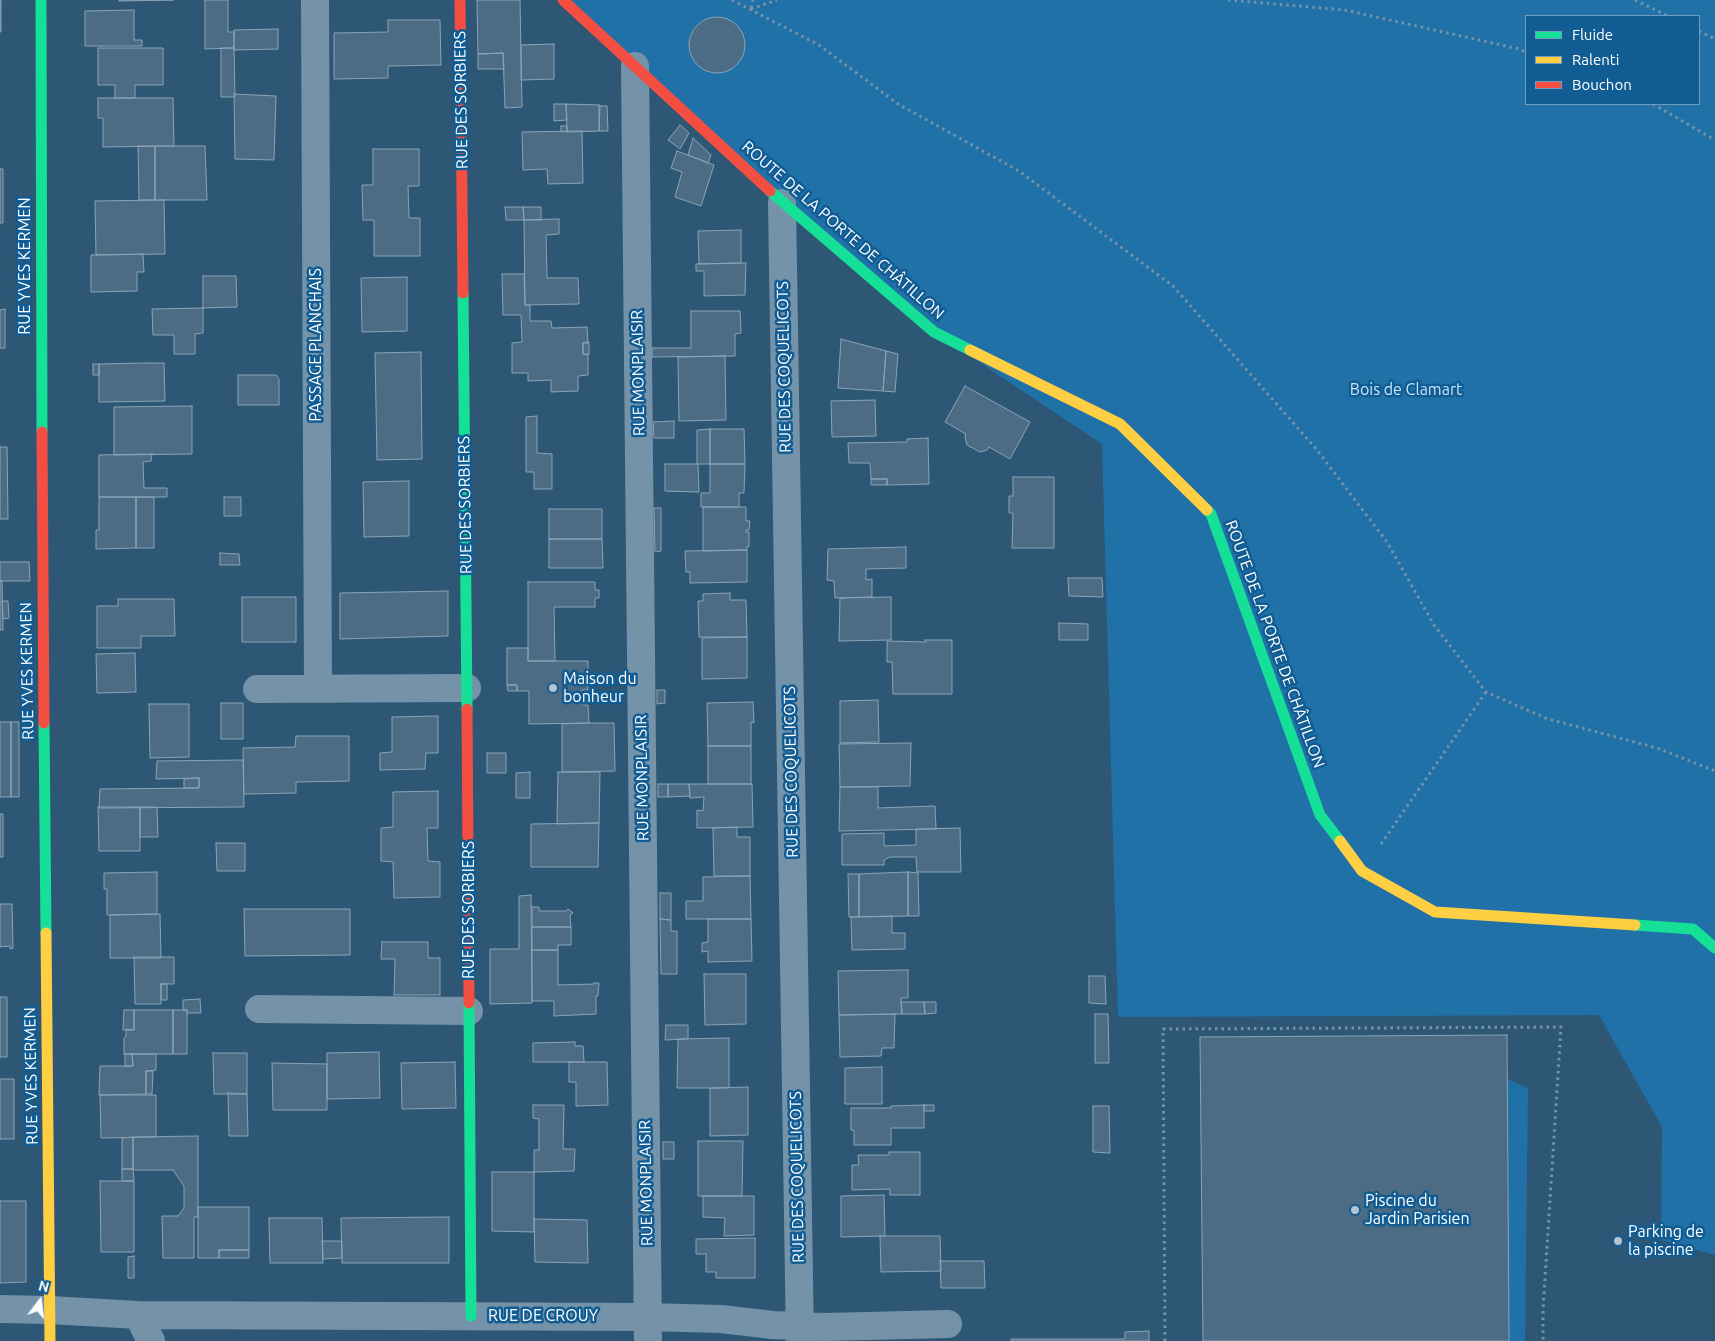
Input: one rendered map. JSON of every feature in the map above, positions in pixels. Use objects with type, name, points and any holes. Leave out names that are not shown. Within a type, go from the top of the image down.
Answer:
[{"type":"street","name":"RUE YVES KERMEN","points":[[41,0],[43,585],[50,1341]]},
{"type":"street","name":"PASSAGE PLANCHAIS","points":[[315,0],[318,689]]},
{"type":"street","name":"RUE DES SORBIERS","points":[[460,0],[471,1316]]},
{"type":"street","name":"ROUTE DE LA PORTE DE CHÂTILLON","points":[[563,0],[782,203],[934,332],[1120,424],[1210,514],[1320,815],[1362,871],[1435,912],[1693,930],[1715,948]]},
{"type":"street","name":"RUE MONPLAISIR","points":[[635,66],[647,1329]]},
{"type":"street","name":"RUE DES COQUELICOTS","points":[[782,203],[800,1334]]},
{"type":"street","points":[[257,689],[467,688]]},
{"type":"street","points":[[259,1009],[469,1011]]},
{"type":"street","name":"RUE DE CROUY","points":[[0,1309],[138,1315],[471,1316],[647,1329],[721,1320],[800,1334],[948,1324]]},
{"type":"street","points":[[138,1315],[151,1341]]},
{"type":"path","points":[[732,0],[819,46],[898,104],[1019,171],[1173,286],[1317,450],[1387,542],[1434,624],[1486,692],[1548,719],[1657,748],[1715,770]]},
{"type":"path","points":[[751,9],[754,0]]},
{"type":"path","points":[[751,9],[777,0]]},
{"type":"path","points":[[1228,0],[1345,10],[1525,52]]},
{"type":"path","points":[[1635,0],[1666,15]]},
{"type":"path","points":[[1700,32],[1715,39]]},
{"type":"path","points":[[1655,105],[1715,140]]},
{"type":"path","points":[[1362,871],[1486,692]]},
{"type":"path","points":[[1165,1341],[1163,1028],[1561,1027],[1543,1310],[1543,1341]]},
{"type":"green space","name":"Bois de Clamart","points":[[563,0],[1715,0],[1715,1255],[1661,1240],[1662,1127],[1599,1015],[1118,1017],[1102,444],[934,332]]},
{"type":"green space","points":[[1507,1079],[1528,1088],[1525,1341],[1509,1341]]},
{"type":"building","points":[[1,0],[1,32],[0,32]]},
{"type":"building","points":[[119,0],[174,0],[119,1]]},
{"type":"building","points":[[205,0],[228,0],[228,32],[234,32],[234,48],[205,49]]},
{"type":"building","points":[[477,0],[520,0],[522,107],[505,108],[503,53],[478,54]]},
{"type":"building","points":[[134,10],[134,40],[142,40],[142,46],[85,46],[85,11]]},
{"type":"building","points":[[717,17],[728,19],[737,25],[743,34],[745,45],[743,56],[737,65],[728,71],[717,73],[706,71],[697,65],[691,56],[689,45],[691,34],[697,25],[706,19]]},
{"type":"building","points":[[388,20],[440,20],[441,65],[388,66],[388,78],[334,79],[334,33],[388,32]]},
{"type":"building","points":[[278,29],[278,49],[234,50],[234,30]]},
{"type":"building","points":[[554,44],[554,79],[521,80],[521,45]]},
{"type":"building","points":[[98,48],[163,48],[163,85],[135,85],[135,98],[115,98],[115,85],[98,85]]},
{"type":"building","points":[[221,48],[234,48],[235,97],[221,97]]},
{"type":"building","points":[[503,53],[504,69],[478,69],[478,54]]},
{"type":"building","points":[[234,94],[276,96],[274,160],[235,159]]},
{"type":"building","points":[[98,98],[173,98],[174,146],[103,147],[103,118],[98,118]]},
{"type":"building","points":[[554,104],[566,104],[567,120],[554,121]]},
{"type":"building","points":[[566,104],[600,105],[599,131],[567,132]]},
{"type":"building","points":[[599,106],[607,106],[608,131],[599,131]]},
{"type":"building","points":[[680,125],[689,133],[680,149],[668,140]]},
{"type":"building","points":[[561,126],[567,126],[567,132],[561,131]]},
{"type":"building","points":[[582,131],[583,183],[548,184],[547,169],[523,170],[522,132]]},
{"type":"building","points":[[693,138],[711,155],[708,163],[688,155]]},
{"type":"building","points":[[138,146],[155,146],[155,200],[139,200]]},
{"type":"building","points":[[155,146],[205,146],[207,200],[155,200]]},
{"type":"building","points":[[373,149],[419,149],[419,186],[408,186],[409,218],[420,218],[420,256],[374,256],[374,220],[363,220],[362,185],[373,185]]},
{"type":"building","points":[[677,151],[714,165],[701,206],[675,197],[682,172],[671,168]]},
{"type":"building","points":[[0,169],[3,169],[3,223],[0,223]]},
{"type":"building","points":[[164,200],[165,254],[96,255],[95,201]]},
{"type":"building","points":[[505,207],[523,207],[524,220],[506,220]]},
{"type":"building","points":[[523,207],[541,207],[541,220],[524,220]]},
{"type":"building","points":[[559,219],[559,234],[546,235],[547,278],[578,278],[579,304],[525,305],[524,220]]},
{"type":"building","points":[[741,230],[741,263],[699,264],[698,231]]},
{"type":"building","points":[[143,254],[144,272],[137,272],[137,291],[91,292],[91,255]]},
{"type":"building","points":[[746,263],[745,295],[704,296],[704,271],[696,271],[696,264]]},
{"type":"building","points":[[502,274],[524,274],[525,305],[530,305],[530,321],[551,321],[552,328],[587,327],[588,343],[583,343],[583,354],[588,354],[588,375],[578,376],[578,391],[551,392],[551,380],[528,381],[528,373],[512,373],[512,343],[522,342],[521,315],[503,315]]},
{"type":"building","points":[[203,276],[236,276],[237,307],[203,308]]},
{"type":"building","points":[[407,277],[407,331],[362,332],[361,278]]},
{"type":"building","points":[[203,308],[203,333],[195,334],[195,354],[174,354],[174,335],[153,335],[152,309]]},
{"type":"building","points":[[5,309],[5,348],[0,348],[0,310]]},
{"type":"building","points":[[691,311],[740,311],[741,333],[735,334],[735,356],[652,357],[652,348],[691,348]]},
{"type":"building","points":[[841,339],[886,351],[883,391],[838,388]]},
{"type":"building","points":[[589,342],[589,355],[583,354],[583,343]]},
{"type":"building","points":[[886,351],[898,354],[895,392],[883,391]]},
{"type":"building","points":[[421,352],[422,459],[377,460],[375,353]]},
{"type":"building","points":[[725,356],[726,420],[679,421],[678,357]]},
{"type":"building","points":[[164,363],[165,401],[99,402],[99,364]]},
{"type":"building","points":[[93,364],[99,364],[99,375],[93,375]]},
{"type":"building","points":[[238,375],[276,375],[279,379],[279,405],[238,405]]},
{"type":"building","points":[[965,386],[1030,422],[1010,459],[989,447],[987,450],[980,452],[967,445],[966,434],[945,422]]},
{"type":"building","points":[[875,400],[876,436],[832,437],[831,401]]},
{"type":"building","points":[[192,406],[192,454],[114,455],[114,407]]},
{"type":"building","points":[[537,416],[537,453],[552,454],[552,489],[534,489],[534,472],[526,472],[526,417]]},
{"type":"building","points":[[674,421],[674,438],[654,438],[653,422]]},
{"type":"building","points":[[710,429],[710,464],[697,464],[697,430]]},
{"type":"building","points":[[710,429],[744,429],[745,464],[710,464]]},
{"type":"building","points":[[928,438],[929,484],[887,485],[887,479],[871,479],[870,463],[849,463],[848,443],[907,442],[907,439]]},
{"type":"building","points":[[0,447],[7,447],[8,519],[0,519]]},
{"type":"building","points":[[152,454],[151,461],[143,462],[144,488],[167,488],[167,497],[99,497],[99,455]]},
{"type":"building","points":[[665,464],[698,464],[699,492],[665,491]]},
{"type":"building","points":[[710,464],[745,464],[744,493],[739,493],[739,507],[701,507],[701,493],[710,493]]},
{"type":"building","points":[[1013,477],[1054,477],[1054,548],[1012,548],[1013,513],[1009,513],[1009,496],[1013,496]]},
{"type":"building","points":[[871,479],[887,479],[887,485],[871,485]]},
{"type":"building","points":[[409,481],[409,536],[364,537],[363,482]]},
{"type":"building","points":[[99,497],[136,497],[136,548],[96,549],[96,530],[99,530]]},
{"type":"building","points":[[136,497],[154,497],[154,548],[136,548]]},
{"type":"building","points":[[224,497],[241,497],[241,516],[224,516]]},
{"type":"building","points":[[703,507],[746,507],[746,521],[750,521],[749,530],[746,530],[746,532],[749,532],[749,547],[746,547],[747,550],[703,551]]},
{"type":"building","points":[[654,508],[661,508],[661,551],[655,552]]},
{"type":"building","points":[[549,509],[602,509],[602,539],[549,539]]},
{"type":"building","points":[[549,539],[602,539],[603,568],[549,568]]},
{"type":"building","points":[[906,547],[906,568],[866,569],[866,580],[872,579],[872,597],[835,598],[834,581],[827,580],[828,549]]},
{"type":"building","points":[[747,550],[747,582],[690,583],[690,572],[686,572],[685,551]]},
{"type":"building","points":[[220,553],[239,554],[240,565],[220,565]]},
{"type":"building","points":[[0,562],[29,562],[30,581],[0,581]]},
{"type":"building","points":[[1068,578],[1102,578],[1103,597],[1069,596]]},
{"type":"building","points":[[0,581],[2,581],[3,630],[0,630]]},
{"type":"building","points":[[528,582],[595,582],[595,590],[599,590],[599,598],[595,598],[595,607],[554,607],[555,661],[528,661]]},
{"type":"building","points":[[448,591],[448,636],[340,639],[340,593]]},
{"type":"building","points":[[730,593],[730,600],[746,600],[747,637],[699,637],[698,601],[703,601],[703,594]]},
{"type":"building","points":[[242,597],[296,597],[296,642],[242,642]]},
{"type":"building","points":[[891,597],[891,640],[839,641],[840,598]]},
{"type":"building","points":[[118,599],[174,599],[175,636],[141,636],[141,648],[97,648],[97,606],[118,606]]},
{"type":"building","points":[[2,601],[8,601],[9,618],[3,619]]},
{"type":"building","points":[[1059,623],[1088,624],[1088,640],[1059,640]]},
{"type":"building","points":[[747,637],[747,678],[702,679],[702,638]]},
{"type":"building","points":[[925,640],[952,640],[952,694],[893,694],[892,662],[887,662],[887,641],[926,642]]},
{"type":"building","name":"Maison du bonheur","points":[[507,648],[528,648],[528,661],[588,661],[588,690],[582,690],[583,705],[588,705],[589,723],[529,724],[529,691],[517,691],[517,685],[507,685]]},
{"type":"building","points":[[135,653],[136,692],[97,693],[96,654]]},
{"type":"building","points":[[507,685],[517,685],[517,691],[508,691]]},
{"type":"building","points":[[657,690],[665,690],[665,703],[657,704]]},
{"type":"building","points":[[878,700],[879,742],[840,743],[840,701]]},
{"type":"building","points":[[753,702],[754,723],[751,722],[751,746],[708,746],[707,703]]},
{"type":"building","points":[[221,703],[243,703],[243,739],[221,739]]},
{"type":"building","points":[[149,704],[189,704],[189,757],[150,758]]},
{"type":"building","points":[[438,716],[438,753],[426,753],[425,769],[380,770],[380,753],[392,752],[392,717]]},
{"type":"building","points":[[0,722],[11,722],[11,797],[0,797]]},
{"type":"building","points":[[11,722],[19,722],[19,797],[11,797]]},
{"type":"building","points":[[614,723],[615,771],[562,772],[562,724]]},
{"type":"building","points":[[296,736],[349,736],[349,781],[296,782],[296,793],[244,794],[243,748],[295,747]]},
{"type":"building","points":[[911,743],[910,786],[840,787],[839,744]]},
{"type":"building","points":[[708,746],[751,746],[751,784],[708,784]]},
{"type":"building","points":[[487,753],[506,753],[506,773],[487,773]]},
{"type":"building","points":[[243,760],[244,807],[99,808],[100,789],[199,788],[199,778],[156,779],[157,761]]},
{"type":"building","points":[[530,772],[530,798],[516,798],[516,773]]},
{"type":"building","points":[[558,772],[600,772],[599,823],[557,824]]},
{"type":"building","points":[[199,778],[199,788],[184,788],[184,779]]},
{"type":"building","points":[[658,784],[668,784],[668,797],[658,797]]},
{"type":"building","points":[[668,784],[689,784],[690,796],[668,797]]},
{"type":"building","points":[[689,784],[752,784],[753,827],[697,828],[697,810],[703,811],[704,797],[690,798]]},
{"type":"building","points":[[840,787],[878,787],[878,808],[935,806],[936,829],[839,831]]},
{"type":"building","points":[[438,791],[438,828],[427,828],[428,861],[440,862],[440,897],[394,898],[393,862],[381,861],[381,828],[393,827],[393,792]]},
{"type":"building","points":[[98,807],[140,807],[140,851],[99,851]]},
{"type":"building","points":[[140,807],[157,807],[158,837],[140,837]]},
{"type":"building","points":[[0,814],[3,814],[3,857],[0,857]]},
{"type":"building","points":[[599,823],[598,867],[531,867],[531,824]]},
{"type":"building","points":[[737,827],[737,837],[750,837],[750,876],[714,876],[713,828]]},
{"type":"building","points":[[960,828],[961,872],[917,872],[916,857],[890,857],[884,860],[884,865],[842,865],[842,834],[884,833],[884,846],[916,845],[916,829]]},
{"type":"building","points":[[216,843],[245,843],[245,871],[217,871]]},
{"type":"building","points":[[157,872],[157,914],[107,915],[107,889],[104,889],[104,873]]},
{"type":"building","points":[[908,872],[908,916],[859,917],[859,874]]},
{"type":"building","points":[[908,872],[918,873],[919,916],[908,916]]},
{"type":"building","points":[[848,874],[859,874],[859,917],[849,917]]},
{"type":"building","points":[[750,876],[751,919],[686,919],[686,901],[703,901],[703,877]]},
{"type":"building","points":[[660,893],[671,893],[671,920],[660,919]]},
{"type":"building","points":[[531,895],[532,1003],[490,1004],[490,949],[519,949],[519,896]]},
{"type":"building","points":[[0,904],[12,904],[13,948],[10,949],[10,946],[0,947]]},
{"type":"building","points":[[532,907],[539,907],[539,911],[566,911],[568,909],[573,913],[570,915],[571,927],[532,927]]},
{"type":"building","points":[[244,909],[350,909],[350,955],[245,956]]},
{"type":"building","points":[[160,914],[161,958],[110,958],[110,915]]},
{"type":"building","points":[[892,916],[892,933],[905,933],[905,949],[852,950],[851,917]]},
{"type":"building","points":[[660,919],[671,920],[671,931],[677,931],[677,974],[661,974]]},
{"type":"building","points":[[708,919],[751,919],[752,961],[708,962],[708,951],[702,952],[702,943],[708,942]]},
{"type":"building","points":[[532,927],[571,927],[571,945],[558,945],[558,950],[532,950]]},
{"type":"building","points":[[382,942],[428,942],[428,958],[440,958],[440,995],[394,995],[395,959],[381,959]]},
{"type":"building","points":[[532,950],[558,950],[558,985],[599,983],[598,996],[596,996],[596,1014],[554,1016],[554,1001],[532,1001]]},
{"type":"building","points":[[134,957],[174,957],[174,984],[161,984],[161,1004],[135,1004]]},
{"type":"building","points":[[908,970],[908,998],[901,998],[902,1014],[839,1015],[838,971]]},
{"type":"building","points":[[704,974],[746,974],[746,1024],[705,1025]]},
{"type":"building","points":[[1089,976],[1105,976],[1106,1004],[1089,1003]]},
{"type":"building","points":[[161,984],[167,984],[167,1000],[161,1000]]},
{"type":"building","points":[[0,997],[7,997],[7,1057],[0,1057]]},
{"type":"building","points":[[200,999],[201,1013],[187,1013],[187,1010],[183,1010],[183,1000]]},
{"type":"building","points":[[901,1002],[924,1002],[925,1014],[902,1014]]},
{"type":"building","points":[[924,1002],[936,1002],[936,1013],[925,1014]]},
{"type":"building","points":[[124,1010],[134,1010],[134,1030],[123,1030]]},
{"type":"building","points":[[134,1010],[173,1010],[173,1054],[124,1054],[126,1029],[134,1030]]},
{"type":"building","points":[[173,1010],[187,1010],[187,1054],[173,1054]]},
{"type":"building","points":[[895,1014],[894,1048],[882,1048],[881,1056],[840,1057],[839,1015]]},
{"type":"building","points":[[1095,1014],[1108,1014],[1109,1063],[1095,1063]]},
{"type":"building","points":[[666,1025],[688,1025],[688,1039],[665,1040]]},
{"type":"building","name":"Piscine du Jardin Parisien","points":[[1507,1035],[1509,1341],[1203,1341],[1200,1037]]},
{"type":"building","points":[[729,1038],[729,1088],[677,1088],[678,1039]]},
{"type":"building","points":[[575,1042],[575,1046],[583,1046],[584,1062],[533,1062],[533,1043]]},
{"type":"building","points":[[379,1052],[380,1098],[327,1099],[327,1053]]},
{"type":"building","points":[[213,1053],[247,1053],[247,1094],[214,1094]]},
{"type":"building","points":[[125,1054],[132,1054],[133,1066],[125,1066]]},
{"type":"building","points":[[132,1054],[156,1054],[156,1070],[146,1071],[146,1094],[99,1095],[100,1066],[133,1066]]},
{"type":"building","points":[[455,1062],[456,1108],[402,1109],[401,1063]]},
{"type":"building","points":[[569,1062],[607,1062],[608,1105],[576,1106],[576,1082],[569,1082]]},
{"type":"building","points":[[272,1063],[327,1064],[327,1110],[273,1110]]},
{"type":"building","points":[[882,1067],[882,1104],[845,1104],[845,1068]]},
{"type":"building","points":[[146,1071],[153,1071],[152,1094],[146,1094]]},
{"type":"building","points":[[0,1079],[14,1079],[14,1139],[0,1139]]},
{"type":"building","points":[[748,1087],[748,1135],[710,1136],[710,1088]]},
{"type":"building","points":[[228,1093],[247,1094],[248,1136],[229,1136]]},
{"type":"building","points":[[100,1095],[156,1095],[156,1137],[101,1138]]},
{"type":"building","points":[[533,1105],[564,1105],[563,1149],[575,1149],[574,1171],[534,1172],[534,1150],[539,1150],[539,1119],[533,1118]]},
{"type":"building","points":[[924,1105],[924,1128],[891,1128],[891,1145],[854,1145],[854,1130],[851,1130],[851,1108],[891,1108],[891,1106]]},
{"type":"building","points":[[924,1105],[934,1105],[934,1111],[924,1111]]},
{"type":"building","points":[[1093,1106],[1109,1106],[1110,1153],[1093,1152]]},
{"type":"building","points":[[198,1136],[198,1217],[194,1217],[194,1258],[163,1258],[162,1216],[178,1216],[184,1208],[184,1186],[173,1170],[133,1170],[133,1137]]},
{"type":"building","points":[[133,1137],[133,1169],[122,1169],[122,1138]]},
{"type":"building","points":[[698,1141],[743,1141],[742,1196],[698,1196]]},
{"type":"building","points":[[663,1142],[674,1142],[674,1159],[663,1159]]},
{"type":"building","points":[[889,1152],[920,1152],[920,1195],[890,1195],[890,1189],[852,1190],[852,1165],[859,1165],[858,1155],[889,1155]]},
{"type":"building","points":[[122,1169],[133,1169],[134,1181],[122,1181]]},
{"type":"building","points":[[492,1172],[534,1172],[534,1232],[492,1231]]},
{"type":"building","points":[[100,1181],[134,1181],[134,1252],[101,1252]]},
{"type":"building","points":[[884,1195],[885,1236],[841,1237],[841,1196]]},
{"type":"building","points":[[703,1196],[754,1196],[754,1235],[724,1236],[725,1218],[703,1217]]},
{"type":"building","points":[[0,1201],[26,1201],[26,1282],[0,1283]]},
{"type":"building","points":[[198,1207],[249,1207],[249,1250],[219,1250],[219,1258],[198,1258]]},
{"type":"building","points":[[449,1217],[449,1263],[342,1263],[341,1218]]},
{"type":"building","points":[[269,1218],[322,1218],[323,1263],[270,1263]]},
{"type":"building","points":[[534,1219],[587,1220],[588,1263],[535,1262]]},
{"type":"building","points":[[880,1236],[940,1236],[941,1271],[881,1272]]},
{"type":"building","points":[[755,1238],[755,1278],[716,1278],[716,1272],[706,1272],[706,1254],[696,1254],[696,1239]]},
{"type":"building","points":[[322,1241],[342,1241],[342,1258],[323,1259]]},
{"type":"building","points":[[219,1250],[249,1250],[249,1258],[219,1258]]},
{"type":"building","points":[[134,1256],[134,1278],[128,1278],[128,1257]]},
{"type":"building","points":[[940,1261],[984,1261],[985,1288],[941,1288]]},
{"type":"building","points":[[1149,1331],[1149,1341],[1011,1341],[1011,1339],[1125,1339],[1125,1332]]},
{"type":"traffic: fast","points":[[41,0],[42,432]]},
{"type":"traffic: fast","points":[[770,191],[934,332],[970,350]]},
{"type":"traffic: fast","points":[[463,293],[467,709]]},
{"type":"traffic: fast","points":[[1207,510],[1211,514],[1320,815],[1340,841]]},
{"type":"traffic: fast","points":[[44,723],[46,933]]},
{"type":"traffic: fast","points":[[1635,925],[1693,929],[1715,948]]},
{"type":"traffic: fast","points":[[469,1003],[471,1316]]},
{"type":"traffic: slow","points":[[970,350],[1120,424],[1207,510]]},
{"type":"traffic: slow","points":[[1340,841],[1362,871],[1435,912],[1635,925]]},
{"type":"traffic: slow","points":[[46,933],[50,1341]]},
{"type":"traffic: jam","points":[[460,0],[463,293]]},
{"type":"traffic: jam","points":[[563,0],[770,191]]},
{"type":"traffic: jam","points":[[42,432],[44,723]]},
{"type":"traffic: jam","points":[[467,709],[469,1003]]},
{"type":"place","name":"Maison du bonheur","points":[[553,688]]},
{"type":"place","name":"Piscine du Jardin Parisien","points":[[1355,1210]]},
{"type":"place","name":"Parking de la piscine","points":[[1618,1241]]}]
